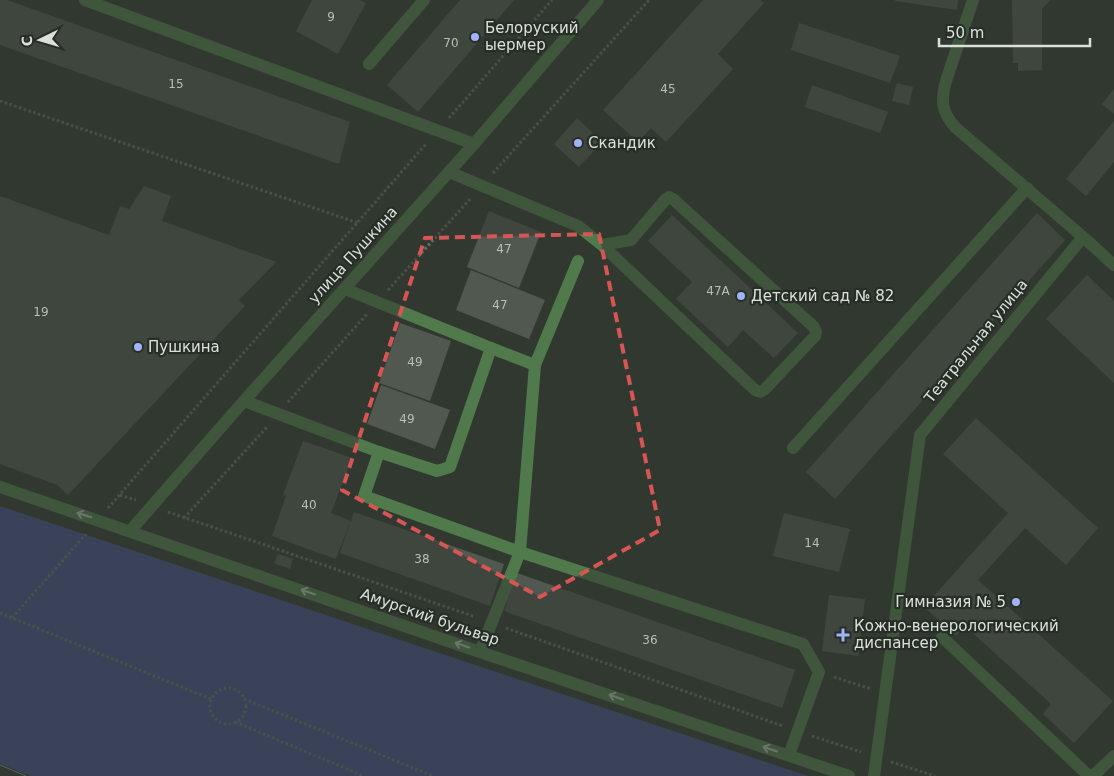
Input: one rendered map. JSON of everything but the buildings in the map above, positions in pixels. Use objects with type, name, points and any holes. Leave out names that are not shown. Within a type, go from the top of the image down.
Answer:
[{"type":"street","points":[[85,0],[474,144]]},
{"type":"street","points":[[369,64],[424,0]]},
{"type":"street","name":"улица Пушкина","points":[[130,531],[474,144],[598,0]]},
{"type":"street","points":[[973,0],[943,94],[943,106],[948,118],[955,127],[1114,265]]},
{"type":"street","points":[[449,172],[578,226],[602,245],[755,390],[760,392],[764,390],[815,336],[814,327],[669,197],[630,240],[602,245]]},
{"type":"street","points":[[794,448],[1026,188]]},
{"type":"street","name":"Театральная улица","points":[[874,776],[920,436],[1084,237]]},
{"type":"street","points":[[480,652],[520,552],[535,365],[578,261]]},
{"type":"street","points":[[345,288],[535,365]]},
{"type":"street","points":[[244,401],[379,452],[437,471],[450,467],[491,348]]},
{"type":"street","points":[[379,452],[364,496],[520,552],[803,644],[819,672],[789,756]]},
{"type":"street","name":"Амурский бульвар","points":[[0,487],[480,652],[849,776]]},
{"type":"street","points":[[942,638],[1089,776]]},
{"type":"street","points":[[1093,776],[1114,756]]},
{"type":"path","points":[[12,618],[552,0]]},
{"type":"path","points":[[184,518],[649,0]]},
{"type":"path","points":[[0,101],[358,223]]},
{"type":"path","points":[[120,495],[492,623],[797,731],[935,776]]},
{"type":"path","points":[[0,613],[211,700]]},
{"type":"path","points":[[819,672],[885,693]]},
{"type":"path","points":[[227,688],[234,689],[240,693],[246,705],[241,718],[228,724],[221,723],[215,719],[211,713],[211,700],[214,694],[227,688]]},
{"type":"path","points":[[244,698],[434,776]]},
{"type":"path","points":[[235,722],[364,776]]},
{"type":"highlighted area","points":[[599,234],[660,530],[540,597],[342,490],[425,238]]},
{"type":"shaded area","points":[[0,506],[808,776],[31,776],[0,764]]},
{"type":"tram line","points":[[0,765],[26,776]]},
{"type":"place","name":"Белоруский ыермер","points":[[475,37]]},
{"type":"place","name":"Скандик","points":[[578,143]]},
{"type":"place","name":"Детский сад № 82","points":[[741,296]]},
{"type":"place","name":"Пушкина","points":[[138,347]]},
{"type":"place","name":"Гимназия № 5","points":[[1016,602]]},
{"type":"place","name":"Кожно-венерологический диспансер","points":[[843,635]]}]
